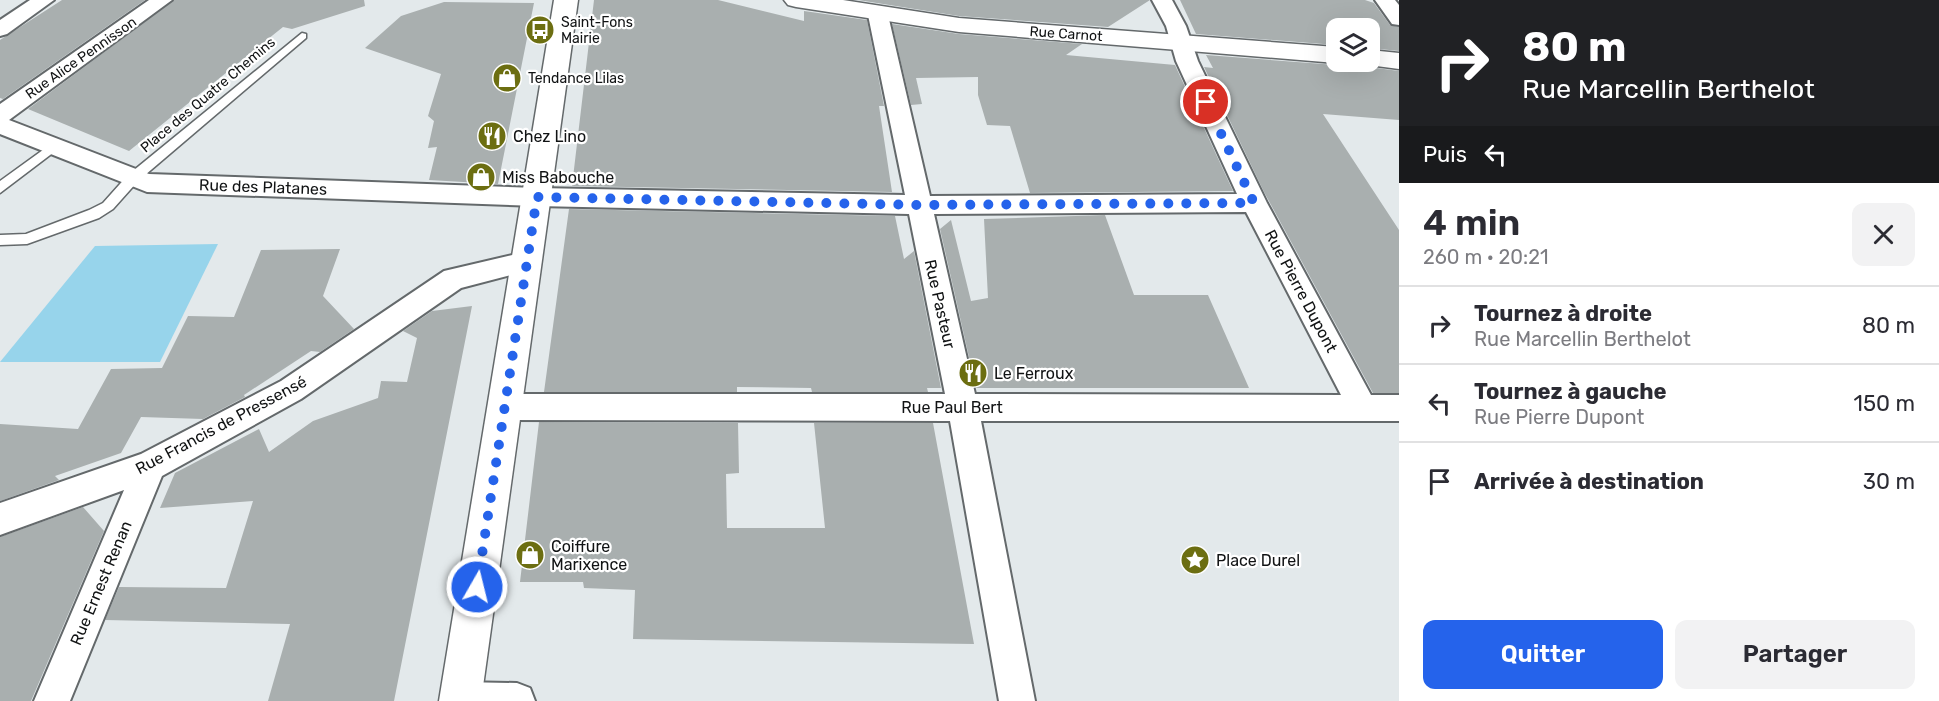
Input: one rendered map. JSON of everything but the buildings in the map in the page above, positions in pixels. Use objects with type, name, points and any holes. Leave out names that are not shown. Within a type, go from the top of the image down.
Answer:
[{"type":"main road","points":[[460,700],[566,0]]},
{"type":"main road","name":"Rue Carnot","points":[[796,0],[878,15],[959,26],[1326,54]]},
{"type":"main road","points":[[1380,59],[1399,61]]},
{"type":"street","points":[[0,28],[44,0]]},
{"type":"street","name":"Rue Alice Pennisson","points":[[0,115],[162,0]]},
{"type":"street","name":"Rue Pierre Dupont","points":[[1162,0],[1187,61],[1254,203],[1363,408]]},
{"type":"street","points":[[1385,0],[1399,19]]},
{"type":"street","name":"Rue Pasteur","points":[[878,15],[963,407],[1017,701]]},
{"type":"street","name":"Rue des Platanes","points":[[0,125],[147,183],[537,197],[918,205],[1254,203]]},
{"type":"street","name":"Rue Francis de Pressensé","points":[[0,519],[150,466],[291,390],[453,279],[525,262]]},
{"type":"street","name":"Rue Paul Bert","points":[[504,407],[1399,408]]},
{"type":"street","name":"Rue Ernest Renan","points":[[52,701],[150,466]]},
{"type":"street","points":[[460,700],[516,701]]},
{"type":"lane","name":"Place des Quatre Chemins","points":[[0,240],[27,239],[94,214],[108,206],[133,178],[302,36]]},
{"type":"lane","points":[[0,188],[54,147]]},
{"type":"shaded area","points":[[218,244],[160,362],[0,362],[95,246]]},
{"type":"place","name":"Saint-Fons Mairie","points":[[540,30]]},
{"type":"place","name":"Tendance Lilas","points":[[507,78]]},
{"type":"place","name":"Chez Lino","points":[[492,136]]},
{"type":"place","name":"Miss Babouche","points":[[481,177]]},
{"type":"place","name":"Le Ferroux","points":[[973,373]]},
{"type":"place","name":"Coiffure Marixence","points":[[530,555]]},
{"type":"place","name":"Place Durel","points":[[1195,560]]},
{"type":"route","points":[[477,587],[525,262],[537,197],[918,205],[1254,203],[1206,102]]}]
